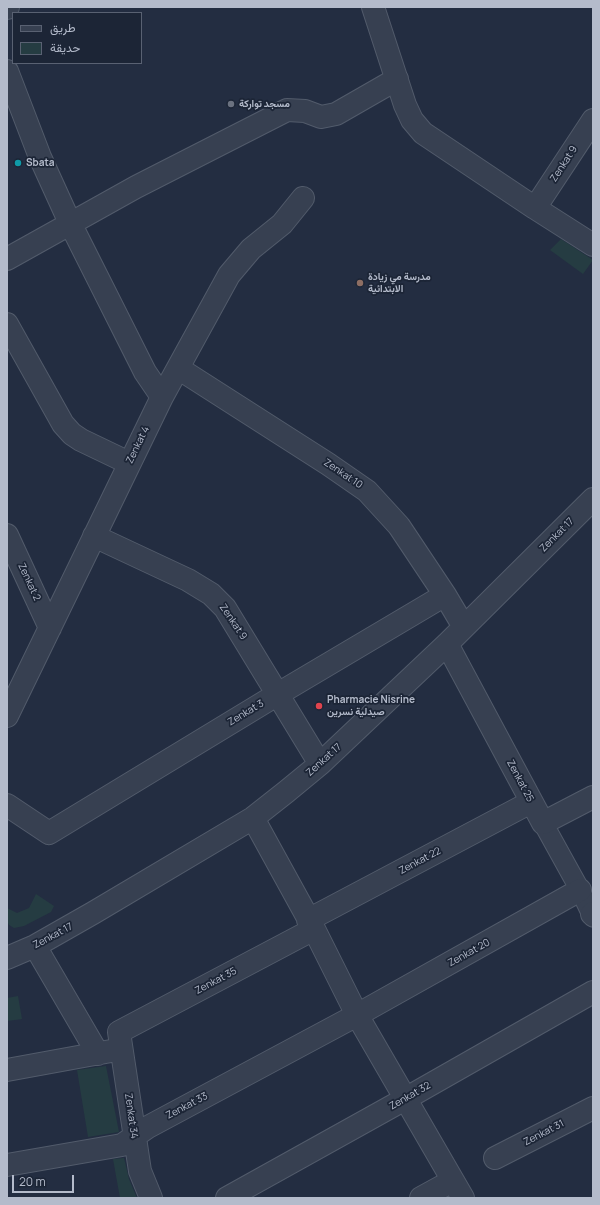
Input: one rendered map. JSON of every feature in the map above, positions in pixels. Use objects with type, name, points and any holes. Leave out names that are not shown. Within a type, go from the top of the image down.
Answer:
[{"type":"street","points":[[373,7],[412,120],[424,133],[593,246]]},
{"type":"street","points":[[7,70],[40,157],[70,223],[145,372],[162,397]]},
{"type":"street","points":[[7,260],[136,187],[287,110],[305,111],[321,117],[336,114],[397,79]]},
{"type":"street","name":"Zenkat 9","points":[[535,208],[593,120]]},
{"type":"street","name":"Zenkat 4","points":[[7,716],[162,397],[229,275],[251,249],[282,224],[303,198]]},
{"type":"street","points":[[7,324],[63,424],[72,434],[81,440],[129,463]]},
{"type":"street","name":"Zenkat 10","points":[[178,368],[328,464],[367,491],[399,526],[445,595],[464,627]]},
{"type":"street","name":"Zenkat 17","points":[[7,958],[35,946],[68,928],[252,818],[320,764],[447,644],[593,499]]},
{"type":"street","name":"Zenkat 2","points":[[7,535],[50,628]]},
{"type":"street","name":"Zenkat 9","points":[[94,536],[188,580],[211,594],[225,608],[320,764]]},
{"type":"street","name":"Zenkat 3","points":[[7,806],[49,833],[445,595]]},
{"type":"street","name":"Zenkat 25","points":[[447,644],[531,802],[580,890],[592,915]]},
{"type":"street","points":[[543,823],[593,797]]},
{"type":"street","name":"Zenkat 22","points":[[311,924],[531,802]]},
{"type":"street","points":[[252,818],[311,924],[357,1015],[458,1189],[421,1198]]},
{"type":"street","name":"Zenkat 20","points":[[357,1015],[580,890]]},
{"type":"street","name":"Zenkat 35","points":[[7,1070],[98,1054],[311,924]]},
{"type":"street","points":[[35,946],[98,1054]]},
{"type":"street","name":"Zenkat 32","points":[[226,1198],[405,1099],[593,992]]},
{"type":"street","name":"Zenkat 33","points":[[7,1165],[122,1145],[148,1127],[357,1015]]},
{"type":"street","name":"Zenkat 34","points":[[121,1041],[140,1171],[151,1198]]},
{"type":"street","name":"Zenkat 31","points":[[495,1158],[593,1108]]},
{"type":"green space","points":[[561,239],[593,260],[583,274],[550,250]]},
{"type":"green space","points":[[36,894],[54,906],[51,912],[24,926],[14,928],[9,925],[7,921],[7,908],[17,913],[29,908]]},
{"type":"green space","points":[[18,996],[22,1019],[7,1021],[7,998]]},
{"type":"green space","points":[[106,1066],[119,1132],[88,1137],[77,1070]]},
{"type":"green space","points":[[124,1158],[129,1179],[137,1198],[120,1198],[113,1159]]},
{"type":"place","name":"مسجد تواركة","points":[[231,104]]},
{"type":"place","name":"Sbata","points":[[18,163]]},
{"type":"place","name":"مدرسة مي زيادة الابتدائية","points":[[360,283]]},
{"type":"place","name":"Pharmacie Nisrine صيدلية نسرين","points":[[319,706]]}]
